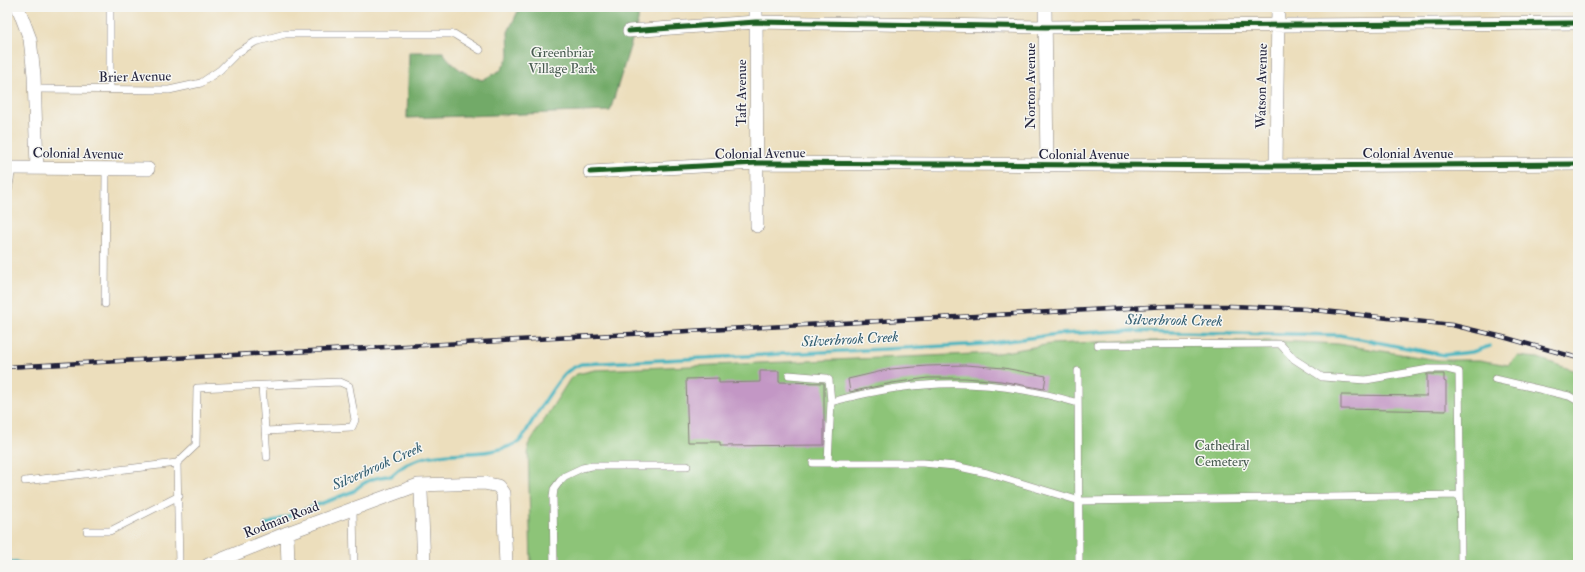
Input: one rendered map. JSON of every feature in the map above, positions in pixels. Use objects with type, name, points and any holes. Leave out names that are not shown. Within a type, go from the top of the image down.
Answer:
[{"type":"street","points":[[18,7],[30,40],[34,75],[33,89],[36,168]]},
{"type":"street","name":"Taft Avenue","points":[[756,7],[757,226]]},
{"type":"street","name":"Norton Avenue","points":[[1045,7],[1047,166]]},
{"type":"street","name":"Watson Avenue","points":[[1276,166],[1278,7]]},
{"type":"street","points":[[629,31],[756,22],[1046,27],[1578,23]]},
{"type":"street","name":"Colonial Avenue","points":[[590,172],[757,163],[1047,166],[1578,164]]},
{"type":"street","name":"Colonial Avenue","points":[[9,168],[148,169]]},
{"type":"street","name":"Rodman Road","points":[[208,565],[287,533],[418,485],[484,483],[498,486],[502,490],[504,499],[506,565]]},
{"type":"street","points":[[418,485],[421,492],[424,565]]},
{"type":"street","points":[[287,533],[288,565]]},
{"type":"lane","points":[[110,7],[110,89]]},
{"type":"lane","name":"Brier Avenue","points":[[33,89],[169,90],[201,82],[220,70],[237,53],[255,42],[285,34],[454,34],[480,50]]},
{"type":"lane","points":[[7,197],[9,168]]},
{"type":"lane","points":[[105,304],[106,169]]},
{"type":"lane","points":[[1098,345],[1280,344],[1294,359],[1322,377],[1366,380],[1429,369],[1447,369],[1459,372],[1460,565]]},
{"type":"lane","points":[[1078,371],[1080,501],[1079,565]]},
{"type":"lane","points":[[788,375],[826,378],[830,384],[828,462]]},
{"type":"lane","points":[[1494,379],[1570,396],[1578,401]]},
{"type":"lane","points":[[25,481],[177,463],[196,445],[197,388],[340,382],[348,386],[355,420],[352,428],[265,431]]},
{"type":"lane","points":[[830,402],[901,386],[956,383],[1013,387],[1046,393],[1078,403]]},
{"type":"lane","points":[[262,386],[267,458]]},
{"type":"lane","points":[[177,463],[179,496],[179,565]]},
{"type":"lane","points":[[812,463],[923,463],[955,466],[987,473],[1080,501],[1460,495]]},
{"type":"lane","points":[[554,565],[553,497],[554,489],[565,476],[576,470],[592,466],[687,466]]},
{"type":"lane","points":[[87,531],[110,531],[179,496]]},
{"type":"lane","points":[[353,510],[354,565]]},
{"type":"green space","name":"Greenbriar Village Park","points":[[520,7],[639,7],[638,21],[610,111],[407,118],[409,52],[443,52],[451,62],[460,69],[482,80],[501,70],[509,56],[508,32]]},
{"type":"green space","name":"Cathedral Cemetery","points":[[1120,341],[1279,341],[1338,344],[1438,360],[1479,360],[1508,365],[1518,356],[1538,358],[1578,372],[1578,565],[531,565],[528,445],[570,379],[577,374],[595,370],[998,353],[1051,344]]},
{"type":"building","points":[[966,365],[1004,368],[1046,376],[1044,389],[1001,381],[965,378],[928,378],[892,383],[850,392],[848,379],[891,369]]},
{"type":"building","points":[[760,371],[779,371],[779,382],[824,383],[824,445],[720,446],[720,442],[688,442],[686,379],[719,378],[719,383],[760,382]]},
{"type":"building","points":[[1427,374],[1444,374],[1444,381],[1446,382],[1446,411],[1341,409],[1341,395],[1427,396]]},
{"type":"waterway","name":"Silverbrook Creek","points":[[265,525],[354,491],[362,484],[371,480],[391,476],[405,465],[420,459],[436,455],[485,452],[501,449],[519,442],[559,380],[568,371],[581,364],[986,344],[1058,334],[1121,331],[1339,335],[1444,355],[1472,352],[1490,346]]},
{"type":"waterway","name":"Silverbrook Creek","points":[[7,561],[29,565]]},
{"type":"railway","points":[[7,367],[1169,306],[1231,306],[1306,309],[1452,325],[1503,337],[1578,358]]},
{"type":"cycle path","points":[[629,31],[756,22],[1046,27],[1578,23]]},
{"type":"cycle path","points":[[590,172],[757,163],[1276,166],[1578,164]]}]
